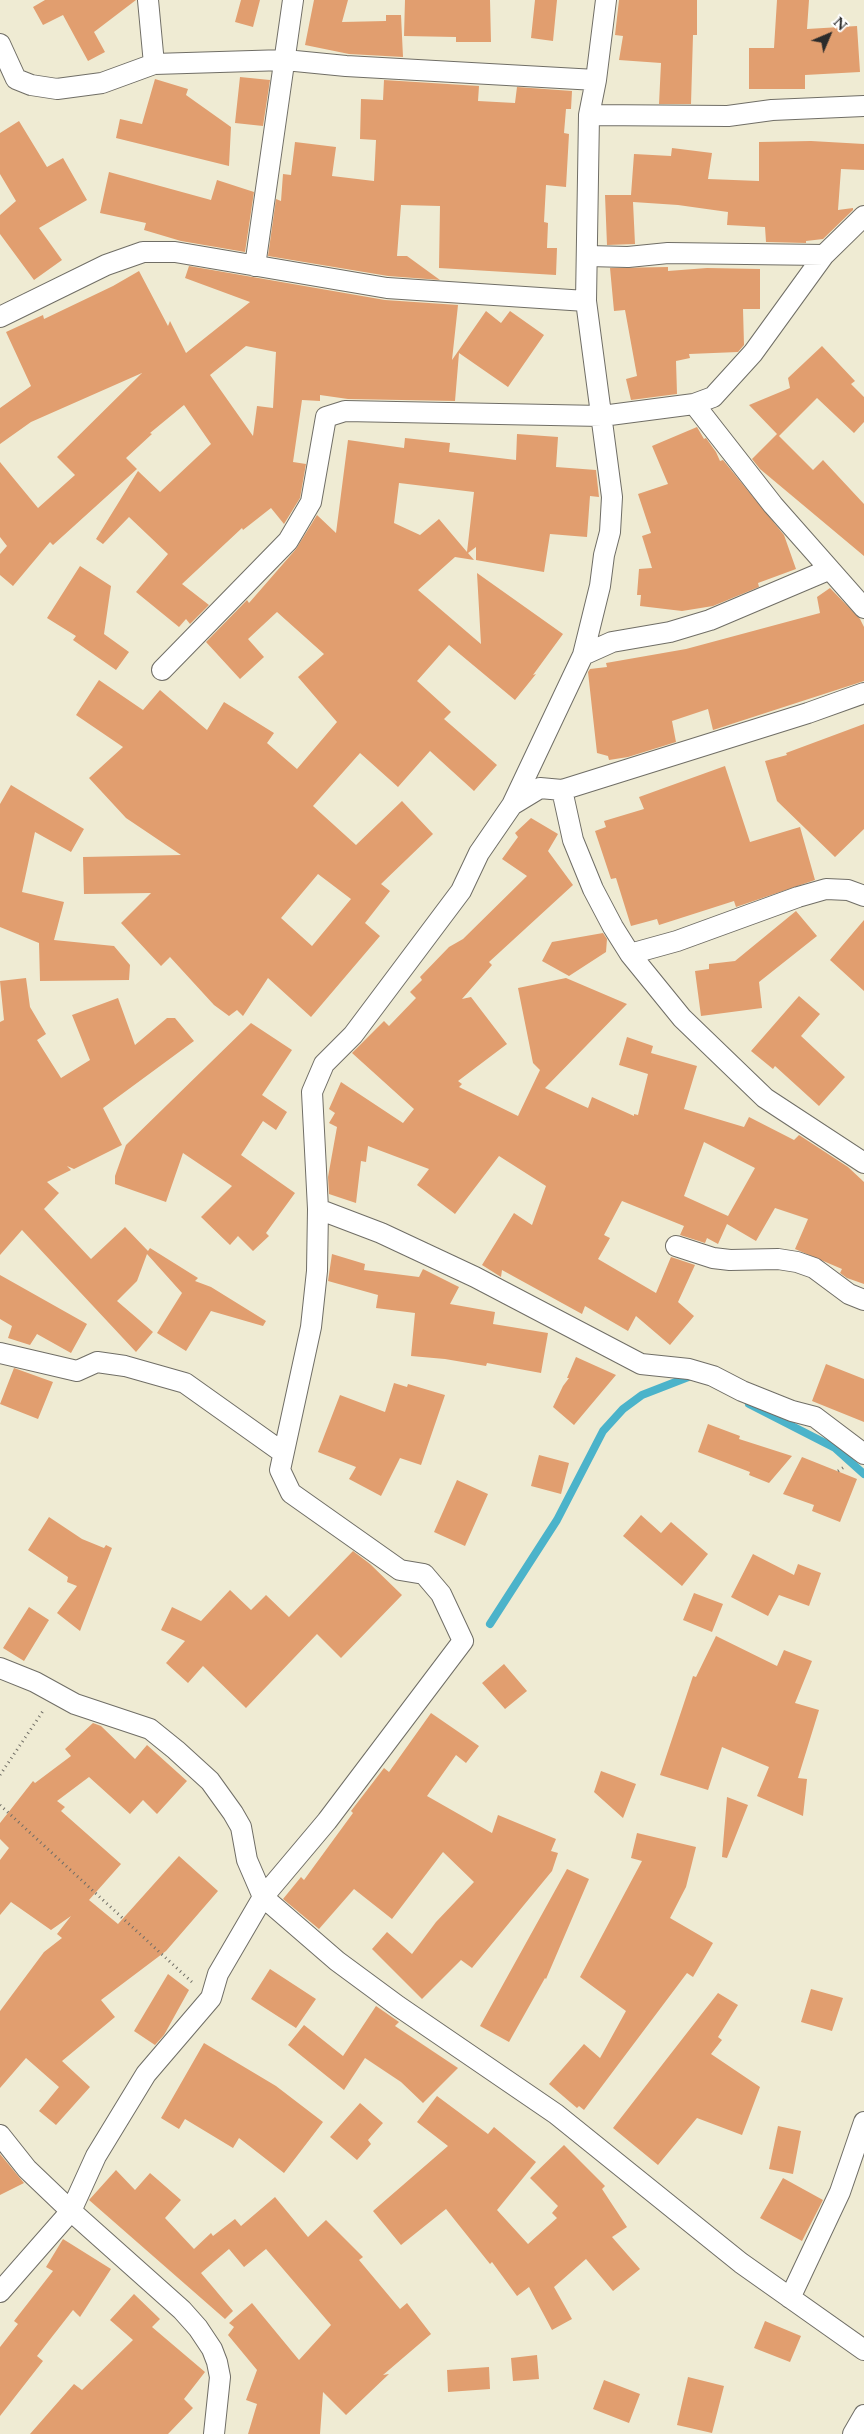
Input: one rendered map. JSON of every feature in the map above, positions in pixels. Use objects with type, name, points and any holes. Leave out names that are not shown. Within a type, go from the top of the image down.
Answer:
[{"type":"street","points":[[148,0],[154,64]]},
{"type":"street","points":[[255,266],[294,0]]},
{"type":"street","points":[[0,2292],[71,2211],[96,2156],[146,2074],[210,1998],[218,1974],[263,1897],[327,1821],[462,1641],[441,1594],[424,1574],[400,1570],[291,1493],[280,1470],[282,1452],[296,1404],[311,1327],[317,1271],[318,1209],[312,1092],[324,1064],[353,1035],[461,891],[479,854],[512,805],[583,655],[600,586],[604,555],[610,532],[612,497],[586,301],[588,256],[588,115],[596,80],[606,0]]},
{"type":"street","points":[[0,44],[16,79],[31,86],[57,89],[102,83],[154,64],[285,60],[346,66],[596,80]]},
{"type":"street","points":[[588,115],[728,116],[772,110],[864,106]]},
{"type":"street","points":[[162,670],[288,540],[311,502],[326,417],[344,411],[602,416],[694,404],[713,397],[752,352],[824,255],[864,216]]},
{"type":"street","points":[[0,317],[106,265],[143,252],[175,252],[387,288],[586,301]]},
{"type":"street","points":[[588,256],[628,257],[668,253],[824,255]]},
{"type":"street","points":[[694,404],[773,506],[828,570],[864,608]]},
{"type":"street","points":[[583,655],[612,642],[670,632],[710,620],[828,570]]},
{"type":"street","points":[[512,805],[540,788],[562,790],[799,716],[864,693]]},
{"type":"street","points":[[562,790],[573,840],[593,889],[612,927],[630,954],[682,1018],[765,1098],[864,1163]]},
{"type":"street","points":[[630,954],[677,941],[798,897],[826,889],[848,890],[864,896]]},
{"type":"street","points":[[318,1209],[381,1233],[476,1277],[636,1362],[689,1369],[713,1376],[742,1391],[792,1411],[815,1417],[864,1454]]},
{"type":"street","points":[[676,1246],[713,1258],[730,1260],[778,1259],[796,1262],[814,1268],[848,1294],[864,1300]]},
{"type":"street","points":[[0,1352],[77,1371],[97,1362],[125,1366],[185,1383],[282,1452]]},
{"type":"street","points":[[0,1668],[35,1682],[75,1704],[150,1730],[176,1750],[210,1782],[234,1813],[241,1827],[247,1860],[263,1897],[337,1961],[398,2006],[556,2114],[698,2229],[790,2298],[864,2350]]},
{"type":"street","points":[[790,2298],[840,2192],[864,2122]]},
{"type":"street","points":[[0,2135],[27,2169],[182,2310],[212,2349],[220,2377],[214,2434]]},
{"type":"street","points":[[853,2434],[864,2415]]},
{"type":"path","points":[[0,1775],[56,1694]]},
{"type":"path","points":[[0,1805],[210,1998]]},
{"type":"building","points":[[45,0],[136,0],[94,32],[105,52],[88,61],[63,15],[43,25],[33,7]]},
{"type":"building","points":[[241,0],[260,0],[253,27],[235,22]]},
{"type":"building","points":[[314,0],[348,0],[342,22],[386,21],[386,15],[401,15],[403,57],[349,54],[305,45]]},
{"type":"building","points":[[405,0],[490,0],[491,42],[456,42],[456,37],[404,36]]},
{"type":"building","points":[[535,0],[557,0],[553,41],[531,38]]},
{"type":"building","points":[[619,0],[697,0],[697,35],[693,35],[691,104],[659,104],[661,63],[619,60],[623,36],[615,35]]},
{"type":"building","points":[[777,0],[809,0],[807,29],[857,26],[860,72],[805,75],[805,89],[749,89],[749,48],[774,48]]},
{"type":"building","points":[[240,77],[270,80],[263,126],[235,123]]},
{"type":"building","points":[[155,79],[188,89],[186,95],[231,127],[229,166],[116,138],[120,119],[142,124]]},
{"type":"building","points":[[384,80],[479,86],[478,101],[515,103],[517,87],[572,91],[571,109],[566,109],[564,133],[569,134],[566,187],[546,185],[544,222],[548,223],[547,248],[557,248],[556,275],[439,268],[440,206],[401,205],[397,256],[407,256],[440,280],[388,276],[268,256],[276,199],[281,201],[283,174],[291,175],[295,142],[336,147],[332,176],[374,181],[376,140],[360,139],[361,99],[383,100]]},
{"type":"building","points":[[19,121],[47,167],[63,158],[87,200],[39,228],[62,260],[34,280],[0,234],[0,215],[16,201],[0,174],[0,133]]},
{"type":"building","points":[[811,141],[864,144],[864,170],[841,169],[838,210],[853,208],[853,210],[823,239],[806,241],[806,243],[766,242],[765,227],[727,225],[728,212],[678,205],[633,202],[635,244],[607,245],[605,195],[631,195],[634,154],[671,156],[672,148],[712,153],[708,179],[759,181],[759,142]]},
{"type":"building","points":[[109,172],[211,200],[217,180],[254,192],[245,252],[181,241],[144,230],[146,223],[100,213]]},
{"type":"building","points":[[189,266],[385,300],[458,305],[452,360],[486,311],[501,323],[510,311],[544,335],[508,387],[459,353],[455,401],[348,399],[320,395],[320,401],[302,400],[293,462],[306,464],[300,498],[284,524],[271,508],[243,530],[242,528],[182,584],[209,605],[190,624],[186,619],[179,627],[136,592],[168,554],[129,517],[103,544],[96,539],[138,471],[160,492],[211,444],[184,405],[150,433],[152,434],[126,458],[137,469],[53,545],[50,542],[13,586],[0,575],[0,554],[7,546],[0,537],[0,462],[38,508],[75,475],[57,457],[142,373],[31,422],[0,444],[0,408],[31,386],[6,332],[43,315],[44,319],[113,286],[139,271],[168,326],[170,321],[186,353],[250,302],[185,278]],"holes":[[[246,346],[276,352],[273,408],[257,406],[253,436],[210,375]]]},
{"type":"building","points":[[668,267],[668,271],[707,268],[760,269],[760,309],[743,309],[744,345],[738,352],[689,354],[690,358],[676,361],[677,394],[631,400],[626,379],[637,376],[625,310],[614,311],[610,268]]},
{"type":"building","points":[[822,346],[855,381],[851,384],[864,397],[864,422],[854,433],[817,398],[779,436],[813,470],[823,460],[864,504],[864,556],[760,469],[752,459],[777,434],[749,405],[790,388],[788,378]]},
{"type":"building","points":[[697,427],[704,439],[706,438],[716,452],[720,461],[723,460],[784,535],[796,569],[758,583],[759,587],[713,606],[682,611],[640,606],[641,595],[637,595],[639,569],[652,568],[642,536],[651,533],[638,494],[668,484],[652,446]]},
{"type":"building","points":[[517,434],[558,437],[556,467],[596,470],[599,497],[590,496],[587,537],[550,534],[544,572],[476,560],[476,547],[468,553],[474,560],[455,557],[418,590],[481,644],[477,573],[563,634],[533,675],[536,674],[515,700],[449,645],[417,681],[451,712],[444,719],[497,765],[474,791],[430,751],[398,787],[360,753],[313,806],[356,845],[402,801],[433,834],[381,884],[390,891],[365,923],[380,936],[311,1017],[268,978],[243,1016],[237,1010],[229,1016],[214,1005],[170,957],[161,966],[121,923],[151,893],[84,894],[83,857],[181,855],[126,818],[89,778],[123,747],[76,715],[99,680],[143,710],[160,690],[207,730],[224,702],[274,733],[267,743],[297,769],[337,722],[298,677],[324,654],[277,612],[248,639],[264,657],[240,679],[206,642],[247,600],[249,603],[296,549],[317,515],[336,533],[348,440],[404,448],[405,438],[450,443],[449,452],[516,460]],"holes":[[[399,483],[474,492],[467,552],[439,519],[420,535],[394,523]],[[318,874],[351,899],[312,946],[281,918]]]},
{"type":"building","points":[[80,566],[111,586],[104,634],[129,652],[116,670],[73,640],[76,636],[47,618]]},
{"type":"building","points":[[830,588],[860,619],[864,627],[864,681],[713,730],[708,709],[672,721],[676,742],[628,757],[609,760],[608,756],[597,753],[588,672],[590,669],[607,667],[606,663],[686,649],[820,613],[817,597]]},
{"type":"building","points":[[864,724],[864,829],[835,857],[777,801],[765,761],[787,755],[786,753]]},
{"type":"building","points":[[725,766],[750,842],[800,827],[815,880],[736,907],[734,901],[659,925],[657,919],[631,926],[616,878],[611,879],[595,831],[606,827],[604,821],[644,809],[639,797]]},
{"type":"building","points":[[11,785],[84,829],[71,852],[35,832],[22,892],[64,902],[54,940],[114,946],[130,965],[129,980],[40,981],[39,943],[0,927],[0,804]]},
{"type":"building","points":[[531,818],[558,834],[548,851],[573,885],[489,962],[492,965],[462,999],[471,997],[507,1044],[458,1081],[462,1084],[459,1087],[518,1116],[540,1070],[533,1063],[518,988],[566,978],[627,1004],[545,1088],[588,1108],[592,1097],[634,1116],[634,1114],[638,1115],[648,1074],[619,1065],[627,1037],[653,1046],[651,1053],[697,1066],[684,1109],[744,1127],[749,1117],[794,1140],[799,1135],[848,1167],[864,1182],[864,1284],[847,1278],[840,1273],[842,1269],[795,1249],[808,1219],[775,1208],[756,1241],[727,1224],[718,1244],[707,1238],[705,1243],[680,1235],[684,1226],[622,1201],[604,1235],[610,1238],[598,1259],[656,1293],[671,1257],[695,1265],[678,1302],[694,1316],[670,1345],[636,1316],[628,1331],[585,1306],[582,1314],[502,1270],[501,1277],[482,1265],[514,1213],[532,1225],[546,1186],[499,1156],[455,1214],[417,1185],[429,1169],[368,1146],[366,1162],[361,1161],[356,1203],[329,1194],[328,1177],[337,1127],[329,1123],[335,1113],[329,1109],[341,1082],[403,1123],[414,1109],[352,1053],[384,1021],[389,1026],[416,998],[410,992],[422,980],[420,977],[449,947],[463,939],[527,876],[502,859],[518,837],[515,833]],"holes":[[[704,1142],[755,1168],[728,1216],[684,1196]]]},
{"type":"building","points":[[796,911],[817,936],[759,982],[762,1008],[701,1016],[695,971],[709,969],[709,964],[735,961]]},
{"type":"building","points":[[864,920],[864,991],[830,960]]},
{"type":"building","points":[[603,933],[607,939],[606,952],[569,976],[542,961],[552,942]]},
{"type":"building","points":[[26,978],[30,1007],[46,1034],[37,1040],[61,1078],[90,1060],[72,1015],[118,998],[135,1045],[167,1018],[175,1018],[194,1041],[103,1108],[122,1145],[74,1169],[67,1166],[71,1170],[47,1182],[59,1193],[44,1209],[91,1259],[125,1227],[148,1251],[150,1248],[198,1278],[195,1281],[211,1287],[266,1321],[263,1326],[211,1311],[186,1351],[157,1333],[182,1293],[147,1254],[137,1281],[117,1301],[153,1332],[136,1352],[22,1230],[0,1255],[0,1022],[4,1020],[0,981]]},
{"type":"building","points":[[799,996],[820,1014],[801,1036],[845,1077],[819,1106],[775,1066],[773,1069],[751,1051]]},
{"type":"building","points":[[251,1023],[292,1050],[262,1095],[287,1112],[276,1130],[263,1121],[241,1155],[295,1193],[266,1233],[269,1236],[253,1251],[238,1236],[230,1245],[201,1217],[232,1186],[183,1153],[166,1202],[115,1184],[115,1176],[126,1145]]},
{"type":"building","points":[[332,1254],[365,1264],[364,1270],[419,1277],[423,1269],[459,1287],[450,1304],[495,1312],[493,1324],[548,1333],[541,1373],[487,1363],[486,1366],[445,1359],[411,1356],[415,1313],[376,1308],[378,1295],[328,1281]]},
{"type":"building","points":[[0,1275],[87,1324],[71,1353],[37,1334],[30,1345],[8,1338],[12,1326],[0,1319]]},
{"type":"building","points":[[576,1357],[616,1375],[574,1425],[553,1407],[569,1378],[567,1378]]},
{"type":"building","points":[[826,1364],[864,1379],[864,1422],[812,1401]]},
{"type":"building","points":[[14,1368],[53,1382],[38,1419],[0,1404]]},
{"type":"building","points":[[394,1383],[407,1387],[408,1384],[445,1395],[421,1465],[400,1458],[381,1496],[349,1479],[356,1467],[318,1452],[340,1395],[385,1412]]},
{"type":"building","points":[[708,1424],[740,1436],[739,1439],[792,1456],[769,1483],[749,1475],[750,1472],[698,1452]]},
{"type":"building","points":[[539,1455],[569,1463],[561,1494],[531,1486]]},
{"type":"building","points":[[802,1457],[857,1479],[840,1522],[812,1511],[814,1505],[783,1494]]},
{"type":"building","points":[[457,1480],[488,1494],[465,1546],[434,1532]]},
{"type":"building","points":[[641,1515],[661,1533],[671,1522],[708,1554],[682,1586],[623,1536]]},
{"type":"building","points":[[49,1517],[82,1539],[104,1548],[106,1545],[112,1548],[80,1631],[57,1613],[77,1586],[67,1582],[68,1577],[28,1550]]},
{"type":"building","points":[[353,1551],[370,1564],[402,1595],[341,1658],[317,1634],[246,1708],[203,1666],[188,1683],[166,1663],[185,1641],[161,1630],[172,1607],[201,1621],[230,1590],[251,1610],[266,1595],[289,1617]]},
{"type":"building","points":[[753,1554],[794,1575],[798,1564],[821,1573],[809,1606],[779,1595],[768,1616],[731,1597]]},
{"type":"building","points":[[694,1593],[723,1604],[712,1632],[683,1620]]},
{"type":"building","points":[[29,1607],[49,1620],[24,1661],[3,1648]]},
{"type":"building","points":[[716,1636],[777,1666],[784,1650],[812,1661],[795,1703],[819,1710],[798,1778],[807,1779],[803,1816],[757,1796],[769,1767],[722,1747],[708,1790],[660,1775],[693,1676],[696,1677]]},
{"type":"building","points":[[504,1664],[527,1691],[505,1709],[482,1683]]},
{"type":"building","points":[[431,1713],[479,1746],[466,1763],[456,1755],[427,1796],[492,1833],[498,1815],[556,1839],[551,1851],[558,1853],[552,1871],[472,1968],[461,1960],[422,1999],[372,1949],[387,1932],[412,1954],[436,1922],[474,1882],[443,1852],[392,1919],[354,1889],[319,1929],[283,1899],[301,1877],[304,1880],[353,1813],[351,1811],[384,1768],[389,1772]]},
{"type":"building","points":[[93,1723],[101,1726],[135,1759],[147,1745],[187,1781],[157,1814],[143,1800],[130,1814],[89,1777],[57,1801],[65,1807],[61,1811],[121,1864],[89,1900],[118,1924],[179,1856],[218,1891],[166,1951],[101,2000],[115,2017],[62,2061],[90,2087],[56,2125],[39,2111],[59,2087],[26,2058],[0,2088],[0,2011],[44,1952],[62,1938],[57,1934],[71,1916],[51,1930],[11,1902],[0,1915],[0,1860],[9,1848],[0,1839],[0,1823],[33,1781],[35,1783],[71,1756],[65,1749]]},
{"type":"building","points":[[601,1771],[636,1784],[623,1818],[594,1792]]},
{"type":"building","points":[[727,1797],[748,1805],[727,1858],[722,1857]]},
{"type":"building","points":[[637,1833],[696,1847],[686,1887],[670,1918],[713,1943],[693,1977],[687,1973],[584,2110],[579,2106],[577,2108],[549,2084],[584,2044],[600,2058],[626,2011],[580,1977],[642,1861],[631,1858]]},
{"type":"building","points":[[567,1869],[589,1879],[546,1979],[509,2042],[480,2026]]},
{"type":"building","points":[[270,1969],[316,1999],[296,2028],[251,1999]]},
{"type":"building","points":[[168,1974],[189,1990],[164,2035],[155,2045],[134,2031]]},
{"type":"building","points":[[811,1989],[843,1998],[832,2031],[801,2022]]},
{"type":"building","points":[[718,1993],[738,2005],[718,2037],[722,2040],[711,2054],[760,2087],[742,2135],[697,2118],[658,2165],[613,2128]]},
{"type":"building","points":[[376,2006],[399,2022],[395,2026],[458,2068],[423,2103],[401,2082],[365,2058],[344,2090],[288,2045],[304,2025],[343,2056]]},
{"type":"building","points":[[204,2043],[276,2086],[323,2122],[284,2173],[239,2138],[233,2148],[185,2119],[179,2129],[161,2118]]},
{"type":"building","points":[[437,2096],[488,2134],[494,2127],[536,2162],[497,2210],[528,2244],[557,2218],[552,2213],[558,2206],[530,2178],[564,2145],[605,2186],[602,2189],[627,2227],[612,2237],[640,2269],[613,2291],[586,2259],[554,2287],[572,2319],[552,2330],[529,2287],[517,2296],[492,2262],[490,2264],[446,2209],[401,2245],[373,2211],[448,2146],[417,2122]]},
{"type":"building","points":[[360,2103],[383,2123],[368,2140],[371,2144],[357,2160],[330,2137]]},
{"type":"building","points":[[778,2126],[801,2131],[793,2174],[769,2169]]},
{"type":"building","points":[[0,2154],[24,2183],[0,2195]]},
{"type":"building","points":[[116,2170],[135,2190],[150,2173],[181,2200],[165,2218],[194,2249],[211,2233],[213,2236],[235,2219],[241,2226],[275,2197],[308,2237],[326,2220],[363,2257],[359,2260],[400,2309],[407,2303],[431,2334],[383,2375],[389,2374],[346,2415],[323,2392],[320,2434],[248,2434],[257,2404],[246,2400],[257,2370],[228,2335],[234,2327],[229,2323],[252,2303],[299,2360],[331,2325],[266,2249],[244,2267],[229,2249],[201,2273],[233,2311],[225,2319],[89,2200]]},
{"type":"building","points":[[783,2178],[823,2200],[802,2241],[760,2218]]},
{"type":"building","points":[[63,2239],[111,2269],[80,2317],[73,2310],[37,2356],[43,2361],[0,2416],[0,2347],[18,2324],[14,2321],[53,2271],[46,2267]]},
{"type":"building","points":[[134,2294],[160,2319],[152,2327],[205,2372],[184,2399],[193,2408],[168,2434],[30,2434],[74,2384],[82,2390],[133,2340],[110,2320]]},
{"type":"building","points":[[765,2321],[801,2336],[790,2362],[754,2348]]},
{"type":"building","points":[[537,2355],[539,2379],[513,2381],[511,2358]]},
{"type":"building","points":[[489,2367],[490,2389],[448,2392],[447,2370]]},
{"type":"building","points":[[688,2377],[724,2386],[712,2433],[677,2425]]},
{"type":"building","points":[[604,2380],[640,2394],[629,2423],[593,2409]]},
{"type":"waterway","points":[[490,1624],[557,1520],[603,1431],[623,1409],[642,1395],[691,1376]]},
{"type":"waterway","points":[[749,1404],[835,1448],[864,1474]]}]
